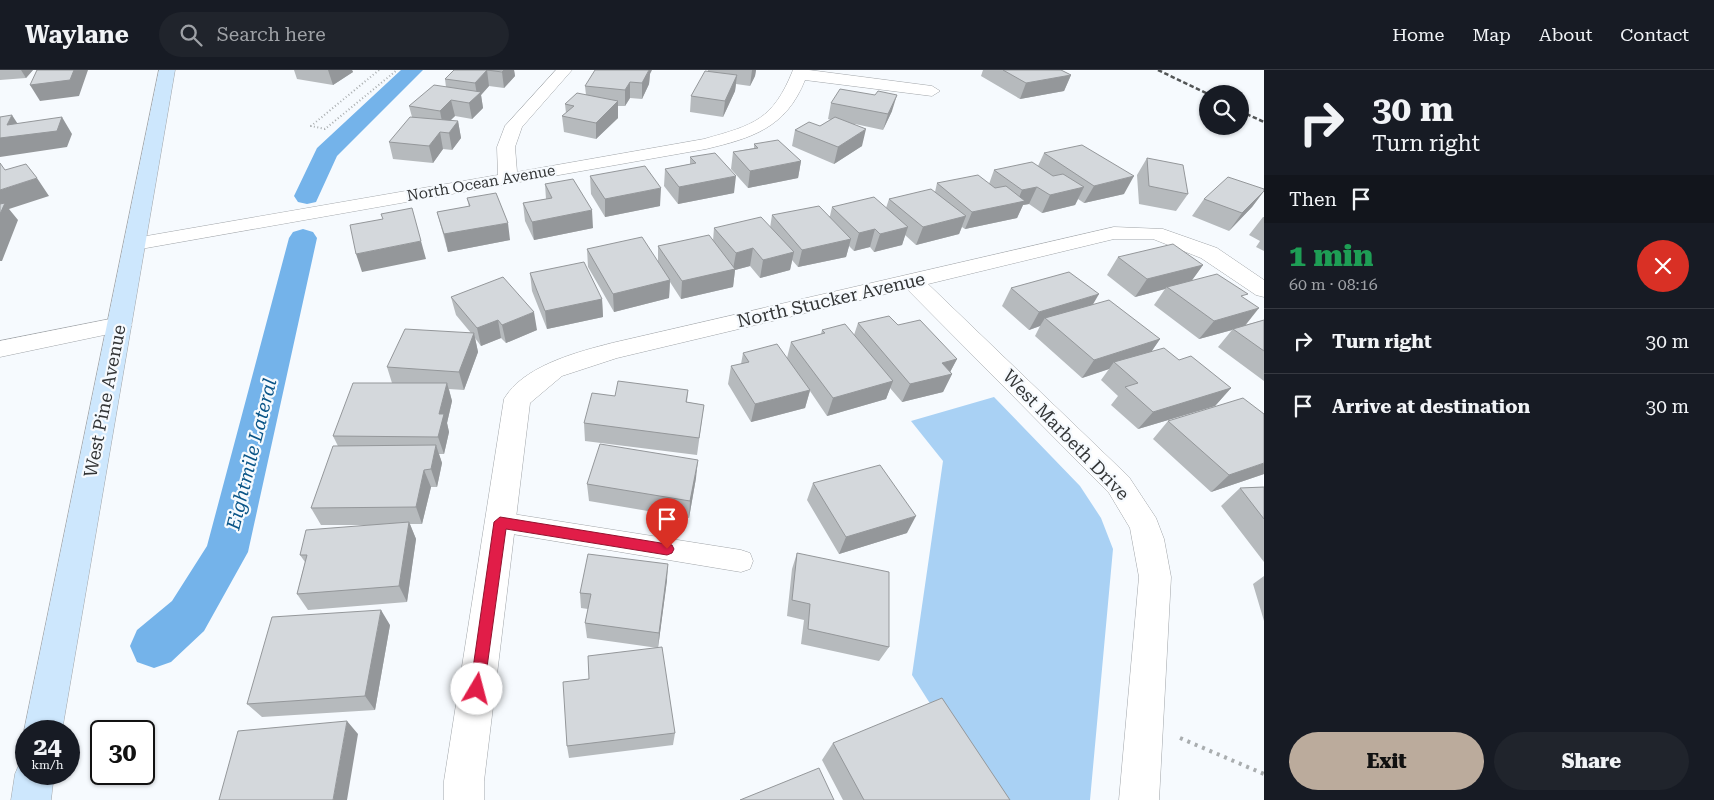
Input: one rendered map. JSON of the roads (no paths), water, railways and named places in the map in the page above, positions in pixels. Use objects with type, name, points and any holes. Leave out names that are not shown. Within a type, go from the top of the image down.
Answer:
[{"type":"street","name":"West Pine Avenue","points":[[45,720],[167,70]]},
{"type":"street","points":[[508,178],[506,147],[514,126],[564,70]]},
{"type":"street","name":"North Ocean Avenue","points":[[134,244],[706,144],[744,133],[766,122],[784,108],[791,96],[800,72]]},
{"type":"street","points":[[800,72],[932,91]]},
{"type":"street","name":"North Stucker Avenue","points":[[500,522],[518,398],[553,370],[612,351],[878,286],[913,282],[1114,233],[1156,233],[1209,253],[1264,290]]},
{"type":"street","name":"West Marbeth Drive","points":[[913,282],[1119,485],[1135,506],[1151,541],[1156,577],[1139,800]]},
{"type":"street","points":[[0,349],[120,325]]},
{"type":"street","points":[[464,800],[464,781],[500,522]]},
{"type":"street","points":[[30,800],[33,785]]},
{"type":"lane","points":[[500,522],[741,561]]},
{"type":"waterway","name":"Eightmile Lateral","points":[[307,196],[326,153],[413,70]]},
{"type":"waterway","name":"Eightmile Lateral","points":[[154,646],[188,616],[227,552],[303,238]]},
{"type":"railway","points":[[1158,70],[1199,90]]},
{"type":"railway","points":[[1249,115],[1264,122]]}]
